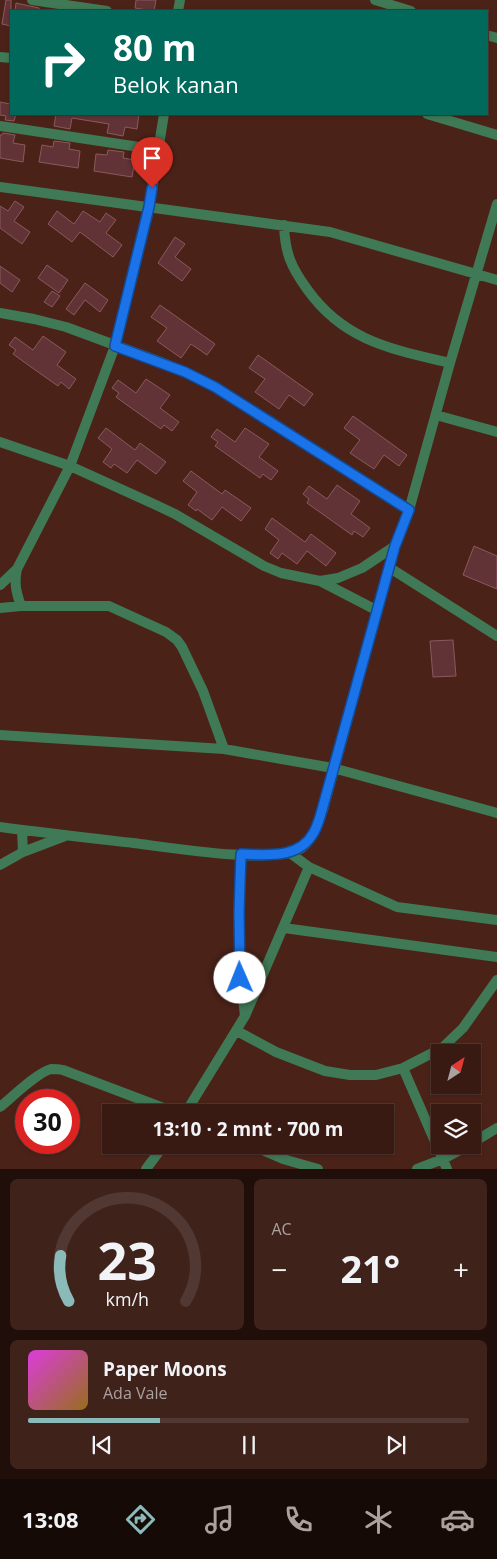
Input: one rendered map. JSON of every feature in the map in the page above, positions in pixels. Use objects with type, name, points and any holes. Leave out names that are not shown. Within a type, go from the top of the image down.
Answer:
[{"type":"street","points":[[32,0],[100,10]]},
{"type":"street","points":[[375,0],[408,10]]},
{"type":"street","points":[[20,606],[15,591],[17,569],[70,466],[115,346],[149,207],[164,115]]},
{"type":"street","points":[[431,115],[497,134]]},
{"type":"street","points":[[0,126],[159,150]]},
{"type":"street","points":[[0,187],[330,232],[497,280]]},
{"type":"street","points":[[0,827],[241,854],[290,853],[301,848],[314,832],[322,810],[395,546],[409,510],[497,204]]},
{"type":"street","points":[[284,226],[285,245],[290,262],[301,280],[327,313],[345,328],[371,341],[403,352],[450,363]]},
{"type":"street","points":[[0,313],[66,327],[185,372],[215,387],[409,510]]},
{"type":"street","points":[[436,415],[497,432]]},
{"type":"street","points":[[0,442],[70,466],[176,514],[264,566],[281,573],[320,581],[378,611]]},
{"type":"street","points":[[320,581],[350,574],[395,546]]},
{"type":"street","points":[[390,568],[497,636]]},
{"type":"street","points":[[0,585],[17,569]]},
{"type":"street","points":[[0,608],[20,606],[109,606],[171,636],[182,647],[203,691],[224,749]]},
{"type":"street","points":[[0,736],[224,749],[333,768],[497,812]]},
{"type":"street","points":[[22,830],[23,852]]},
{"type":"street","points":[[0,866],[23,852],[68,835]]},
{"type":"street","points":[[290,853],[310,867],[397,907],[497,920]]},
{"type":"street","points":[[241,854],[239,912],[240,978],[245,1016]]},
{"type":"street","points":[[191,1104],[245,1016],[310,867]]},
{"type":"street","points":[[284,928],[497,957]]},
{"type":"street","points":[[237,1030],[276,1052],[325,1071],[350,1075],[376,1075],[403,1068],[442,1048],[463,1028],[497,980]]},
{"type":"street","points":[[403,1068],[445,1164]]},
{"type":"street","points":[[0,1107],[42,1074],[56,1069],[153,1104]]},
{"type":"street","points":[[481,1138],[497,1128]]},
{"type":"street","points":[[146,1169],[157,1154]]},
{"type":"street","points":[[272,1154],[318,1169]]},
{"type":"street","points":[[417,1169],[445,1164],[458,1154]]},
{"type":"building","points":[[6,0],[11,0],[10,26],[2,24]]},
{"type":"building","points":[[136,0],[156,0],[154,10],[135,8]]},
{"type":"building","points":[[16,3],[39,8],[39,10],[15,10]]},
{"type":"building","points":[[0,102],[10,104],[10,115],[16,115],[14,121],[5,120],[6,116],[0,115]]},
{"type":"building","points":[[56,115],[139,115],[137,129],[125,127],[123,136],[107,133],[109,124],[72,118],[70,129],[54,126]]},
{"type":"building","points":[[3,133],[15,135],[13,143],[25,145],[23,162],[0,158],[0,135]]},
{"type":"building","points":[[54,141],[70,143],[69,149],[80,151],[78,168],[39,162],[42,145],[53,147]]},
{"type":"building","points":[[108,150],[124,152],[123,158],[135,160],[132,177],[94,171],[96,154],[107,155]]},
{"type":"building","points":[[15,201],[24,207],[14,221],[30,232],[22,244],[0,228],[0,206],[8,211]]},
{"type":"building","points":[[57,211],[74,224],[83,211],[100,222],[106,213],[116,220],[106,233],[122,245],[113,257],[80,232],[72,242],[48,224]]},
{"type":"building","points":[[175,237],[185,244],[175,257],[191,269],[182,281],[158,263]]},
{"type":"building","points":[[47,265],[68,280],[59,293],[38,278]]},
{"type":"building","points":[[0,266],[20,280],[12,292],[0,283]]},
{"type":"building","points":[[85,283],[108,300],[100,312],[85,300],[74,315],[66,309]]},
{"type":"building","points":[[52,291],[60,296],[52,307],[44,302]]},
{"type":"building","points":[[160,305],[215,344],[207,355],[191,344],[181,358],[157,341],[167,328],[151,317]]},
{"type":"building","points":[[43,336],[66,352],[57,365],[76,379],[69,389],[61,382],[58,386],[13,354],[16,350],[9,345],[15,337],[33,350]]},
{"type":"building","points":[[258,355],[313,394],[304,406],[289,395],[279,409],[255,392],[265,379],[249,368]]},
{"type":"building","points":[[146,379],[170,395],[160,408],[179,422],[172,431],[164,425],[161,429],[134,410],[116,397],[119,393],[112,388],[118,380],[136,393]]},
{"type":"building","points":[[353,416],[407,455],[399,466],[384,455],[374,469],[350,453],[360,440],[344,428]]},
{"type":"building","points":[[106,428],[135,450],[140,443],[166,462],[156,474],[137,460],[127,473],[114,464],[111,468],[103,462],[112,449],[98,438]]},
{"type":"building","points":[[245,428],[269,444],[259,457],[278,471],[271,480],[263,474],[260,478],[215,446],[218,442],[211,437],[217,429],[235,442]]},
{"type":"building","points":[[191,471],[222,494],[225,490],[251,508],[241,521],[222,507],[212,520],[188,505],[197,492],[183,481]]},
{"type":"building","points":[[337,485],[360,501],[351,514],[370,528],[363,537],[354,531],[352,535],[307,503],[309,499],[303,494],[309,486],[327,499]]},
{"type":"building","points":[[272,518],[305,542],[311,534],[336,553],[326,566],[307,551],[297,564],[282,553],[278,559],[270,553],[279,540],[265,529]]},
{"type":"building","points":[[474,546],[497,556],[497,589],[463,575]]},
{"type":"building","points":[[453,640],[456,676],[433,677],[430,641]]},
{"type":"route","points":[[152,188],[115,346],[185,372],[215,387],[409,510],[395,546],[322,810],[314,832],[301,848],[290,853],[241,854],[239,912],[240,978]]}]
